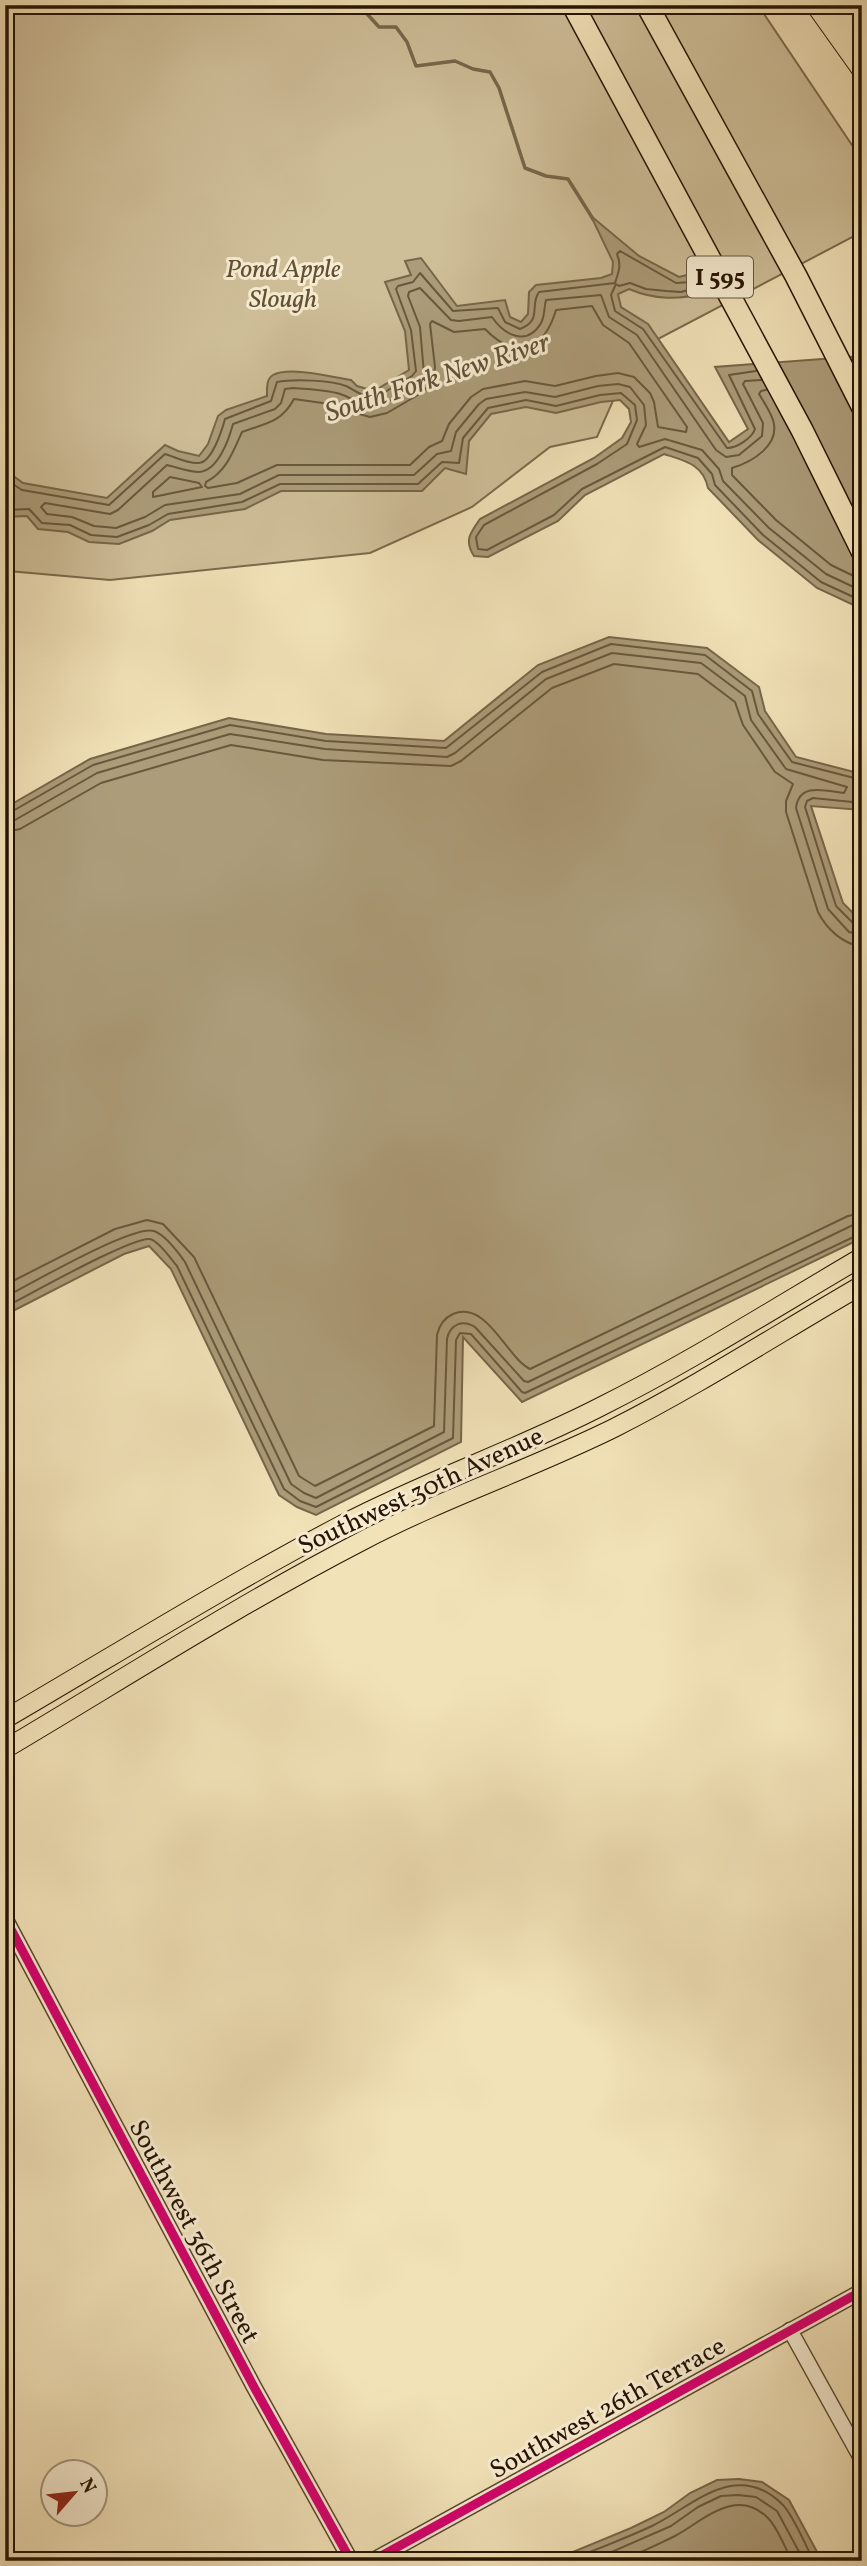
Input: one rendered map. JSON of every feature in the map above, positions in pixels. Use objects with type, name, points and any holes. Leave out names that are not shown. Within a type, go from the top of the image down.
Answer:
[{"type":"highway","name":"I 595","points":[[573,5],[784,397],[862,551]]},
{"type":"highway","name":"I 595","points":[[647,5],[796,276],[862,406]]},
{"type":"main road","points":[[815,5],[862,71]]},
{"type":"main road","points":[[835,5],[862,43]]},
{"type":"main road","name":"Southwest 30th Avenue","points":[[5,1719],[307,1543],[378,1506],[516,1447],[642,1386],[862,1257]]},
{"type":"main road","name":"Southwest 30th Avenue","points":[[5,1749],[321,1562],[404,1520],[615,1427],[696,1383],[862,1285]]},
{"type":"main road","points":[[236,1584],[248,1605]]},
{"type":"street","name":"Southwest 36th Street","points":[[5,1918],[254,2387],[351,2561]]},
{"type":"street","name":"Southwest 26th Terrace","points":[[372,2561],[862,2291]]},
{"type":"street","points":[[790,2330],[862,2460]]},
{"type":"green space","name":"Pond Apple Slough","points":[[5,5],[758,5],[862,160],[862,232],[635,351],[597,437],[550,447],[472,507],[370,553],[110,580],[8,571],[5,570]]},
{"type":"water","name":"South Fork New River","points":[[591,216],[639,256],[679,277],[695,273],[705,293],[667,298],[629,289],[618,294],[621,307],[648,324],[729,442],[748,429],[715,367],[861,356],[862,609],[817,588],[758,540],[708,488],[706,480],[697,469],[664,454],[585,495],[558,521],[488,557],[474,556],[469,541],[480,519],[594,458],[622,438],[631,422],[629,409],[620,400],[556,413],[526,407],[491,414],[469,441],[466,474],[445,468],[422,491],[281,491],[245,509],[170,520],[152,531],[119,544],[89,542],[68,532],[38,529],[27,516],[5,517],[5,470],[23,483],[107,498],[165,445],[199,456],[208,444],[218,416],[226,410],[267,396],[268,382],[273,375],[300,372],[323,375],[351,380],[357,386],[374,391],[409,370],[405,331],[385,282],[411,275],[405,261],[421,258],[457,306],[505,300],[510,317],[521,322],[528,314],[529,292],[536,285],[601,278],[612,274],[613,262]]},
{"type":"water","points":[[609,637],[707,648],[759,687],[765,711],[796,757],[862,774],[862,810],[811,806],[843,903],[862,922],[862,1238],[522,1402],[463,1337],[461,1442],[316,1515],[279,1495],[171,1269],[149,1246],[124,1254],[5,1315],[5,808],[90,759],[229,718],[326,734],[444,741],[538,665]]},
{"type":"water","points":[[717,2480],[762,2482],[789,2500],[822,2561],[551,2561],[664,2512],[690,2493]]},
{"type":"waterway","points":[[359,5],[379,27],[396,27],[407,42],[416,66],[455,61],[473,69],[490,72],[499,88],[525,168],[546,176],[568,179],[593,219]]},
{"type":"cycle path","points":[[5,1918],[254,2387],[351,2561]]},
{"type":"cycle path","points":[[372,2561],[862,2291]]}]
